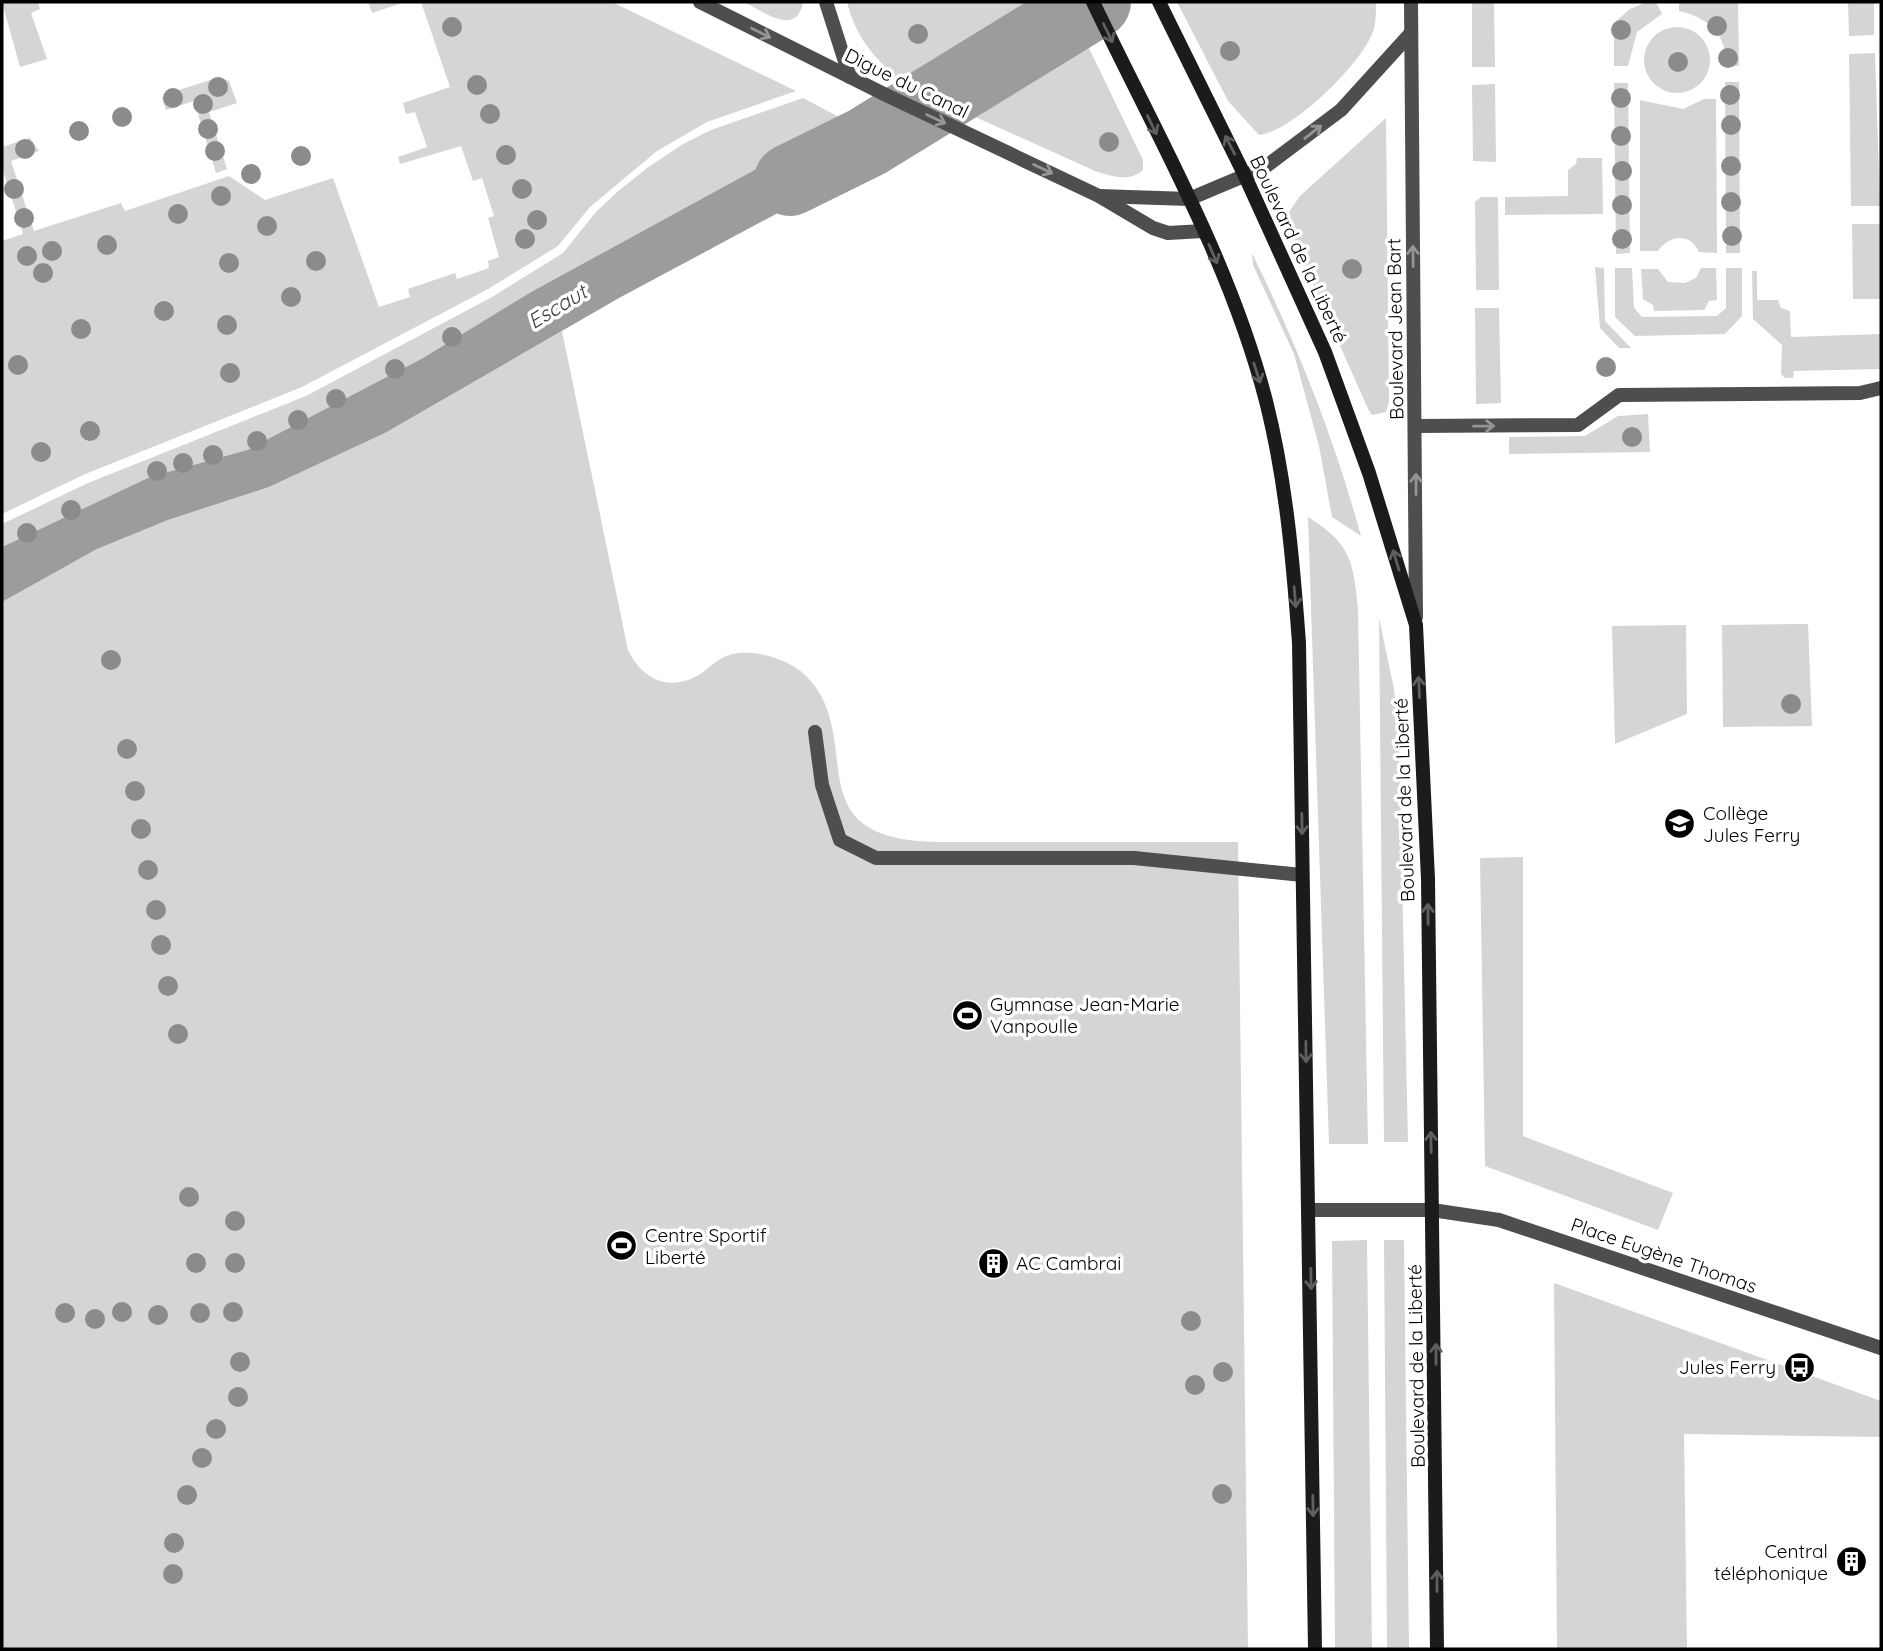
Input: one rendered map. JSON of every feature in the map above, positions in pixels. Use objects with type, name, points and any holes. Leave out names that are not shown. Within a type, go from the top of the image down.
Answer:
[{"type":"main road","points":[[1093,2],[1189,199],[1237,308],[1266,400],[1282,474],[1299,643],[1315,1649]]},
{"type":"main road","name":"Boulevard de la Liberté","points":[[1158,2],[1245,176],[1325,352],[1369,473],[1416,625],[1428,879],[1437,1649]]},
{"type":"street","name":"Digue du Canal","points":[[700,2],[886,95],[1099,196],[1153,228],[1168,233],[1203,231]]},
{"type":"street","points":[[826,2],[849,77]]},
{"type":"street","name":"Boulevard Jean Bart","points":[[1411,2],[1416,625]]},
{"type":"street","points":[[1189,199],[1245,176],[1283,155],[1341,110],[1411,33]]},
{"type":"street","name":"Digue du Canal","points":[[1099,196],[1189,199]]},
{"type":"street","points":[[1416,426],[1578,425],[1619,395],[1860,393],[1881,388]]},
{"type":"street","points":[[815,732],[822,785],[840,840],[876,858],[1134,858],[1302,875]]},
{"type":"street","name":"Place Eugène Thomas","points":[[1310,1210],[1432,1210],[1499,1220],[1881,1348]]},
{"type":"shaded area","points":[[2,2],[38,2],[40,9],[31,13],[47,59],[20,67]]},
{"type":"shaded area","points":[[368,2],[405,2],[372,13]]},
{"type":"shaded area","points":[[421,2],[612,2],[796,91],[707,122],[657,151],[590,207],[558,246],[488,289],[302,387],[83,475],[2,514],[2,241],[23,234],[2,167],[2,147],[30,138],[39,151],[11,161],[34,231],[121,203],[125,211],[229,176],[265,200],[333,178],[379,307],[410,297],[408,289],[455,273],[457,279],[489,268],[488,261],[499,257],[488,218],[494,216],[482,178],[473,181],[461,146],[400,164],[398,157],[427,147],[415,112],[406,114],[403,103],[450,87]]},
{"type":"shaded area","points":[[744,2],[803,2],[800,13],[787,20],[778,19]]},
{"type":"shaded area","points":[[847,2],[1037,2],[904,84],[868,48],[856,27]]},
{"type":"shaded area","points":[[1177,2],[1376,2],[1376,19],[1368,43],[1325,93],[1289,122],[1259,135],[1228,101]]},
{"type":"shaded area","points":[[1472,2],[1494,2],[1495,67],[1472,67]]},
{"type":"shaded area","points":[[1647,2],[1656,2],[1662,14],[1637,32],[1628,66],[1614,66],[1614,23],[1630,9]]},
{"type":"shaded area","points":[[1679,2],[1738,2],[1739,66],[1726,66],[1723,45],[1714,29],[1699,18],[1679,11]]},
{"type":"shaded area","points":[[1848,2],[1874,2],[1874,35],[1849,36]]},
{"type":"shaded area","points":[[1670,27],[1684,27],[1696,32],[1705,41],[1710,60],[1708,73],[1701,84],[1684,93],[1670,93],[1658,88],[1649,79],[1644,67],[1644,53],[1649,41],[1658,32]]},
{"type":"shaded area","points":[[1086,42],[1143,160],[1143,170],[1132,176],[1120,177],[1095,171],[971,115]]},
{"type":"shaded area","points":[[1875,53],[1880,206],[1851,206],[1849,54]]},
{"type":"shaded area","points":[[219,77],[229,81],[237,103],[209,112],[227,169],[216,173],[194,101],[166,110],[162,98]]},
{"type":"shaded area","points":[[1725,82],[1739,82],[1740,253],[1726,253]]},
{"type":"shaded area","points":[[1614,83],[1628,83],[1630,253],[1616,254]]},
{"type":"shaded area","points":[[1495,84],[1496,162],[1473,161],[1472,85]]},
{"type":"shaded area","points":[[803,98],[854,125],[793,149],[531,292],[423,358],[247,450],[150,477],[2,547],[2,524],[88,483],[306,396],[492,297],[563,253],[596,212],[616,193],[683,144],[711,130]]},
{"type":"shaded area","points":[[1704,99],[1716,99],[1717,253],[1699,252],[1690,241],[1679,238],[1668,242],[1658,251],[1640,251],[1640,100],[1683,109]]},
{"type":"shaded area","points":[[1386,118],[1389,402],[1386,412],[1372,415],[1284,219],[1300,196]]},
{"type":"shaded area","points":[[1577,158],[1602,158],[1603,214],[1505,215],[1505,197],[1568,196],[1568,170],[1576,164]]},
{"type":"shaded area","points":[[1481,197],[1498,197],[1499,290],[1476,290],[1475,202]]},
{"type":"shaded area","points":[[1852,224],[1881,224],[1881,299],[1853,299]]},
{"type":"shaded area","points":[[1252,253],[1313,392],[1339,463],[1361,536],[1332,517],[1319,446],[1294,354],[1253,265]]},
{"type":"shaded area","points":[[1595,267],[1604,268],[1605,321],[1631,348],[1619,348],[1600,328]]},
{"type":"shaded area","points":[[1615,268],[1632,268],[1634,308],[1642,317],[1717,316],[1726,308],[1726,268],[1742,268],[1742,316],[1725,334],[1635,336],[1615,317]]},
{"type":"shaded area","points":[[1701,268],[1716,268],[1717,300],[1709,301],[1704,310],[1654,311],[1653,305],[1643,299],[1641,269],[1658,269],[1668,282],[1685,283],[1696,278]]},
{"type":"shaded area","points":[[1752,271],[1757,271],[1757,300],[1778,300],[1781,308],[1790,311],[1791,337],[1881,334],[1881,369],[1794,371],[1793,378],[1785,378],[1781,374],[1782,345],[1753,319]]},
{"type":"shaded area","points":[[1475,308],[1499,308],[1501,403],[1476,404]]},
{"type":"shaded area","name":"Centre Sportif Liberté","points":[[562,331],[628,650],[648,675],[666,682],[686,681],[722,658],[742,653],[770,656],[796,668],[822,698],[832,725],[840,780],[847,804],[863,823],[892,837],[938,842],[1238,842],[1248,1649],[2,1649],[2,602],[97,549],[168,520],[269,487],[385,433]]},
{"type":"shaded area","points":[[1648,414],[1650,452],[1509,454],[1509,437],[1585,436],[1618,416]]},
{"type":"shaded area","points":[[1308,517],[1333,536],[1347,555],[1354,578],[1358,609],[1368,1144],[1329,1144]]},
{"type":"shaded area","points":[[1379,618],[1394,689],[1399,744],[1408,1142],[1384,1142]]},
{"type":"shaded area","points":[[1808,624],[1812,726],[1723,727],[1722,625]]},
{"type":"shaded area","points":[[1686,625],[1687,714],[1615,744],[1612,626]]},
{"type":"shaded area","points":[[1523,857],[1523,1136],[1673,1193],[1658,1230],[1485,1166],[1480,858]]},
{"type":"shaded area","points":[[1367,1240],[1372,1649],[1335,1649],[1332,1241]]},
{"type":"shaded area","points":[[1384,1240],[1404,1240],[1409,1649],[1387,1649]]},
{"type":"shaded area","points":[[1554,1283],[1881,1401],[1881,1437],[1684,1434],[1687,1649],[1557,1649]]},
{"type":"water","points":[[1037,2],[1052,2],[1075,49],[988,104],[925,71]]},
{"type":"water","points":[[854,125],[905,150],[817,192],[619,298],[385,433],[269,487],[168,520],[97,549],[2,602],[2,547],[150,477],[247,450],[423,358],[531,292],[793,149]]},
{"type":"waterway","name":"Escaut","points":[[790,180],[867,142],[1095,2]]},
{"type":"place","name":"Collège Jules Ferry","points":[[1680,824]]},
{"type":"place","name":"Gymnase Jean-Marie Vanpoulle","points":[[967,1015]]},
{"type":"place","name":"Centre Sportif Liberté","points":[[622,1246]]},
{"type":"place","name":"AC Cambrai","points":[[993,1263]]},
{"type":"place","name":"Jules Ferry","points":[[1799,1367]]},
{"type":"place","name":"Central téléphonique","points":[[1851,1562]]}]
